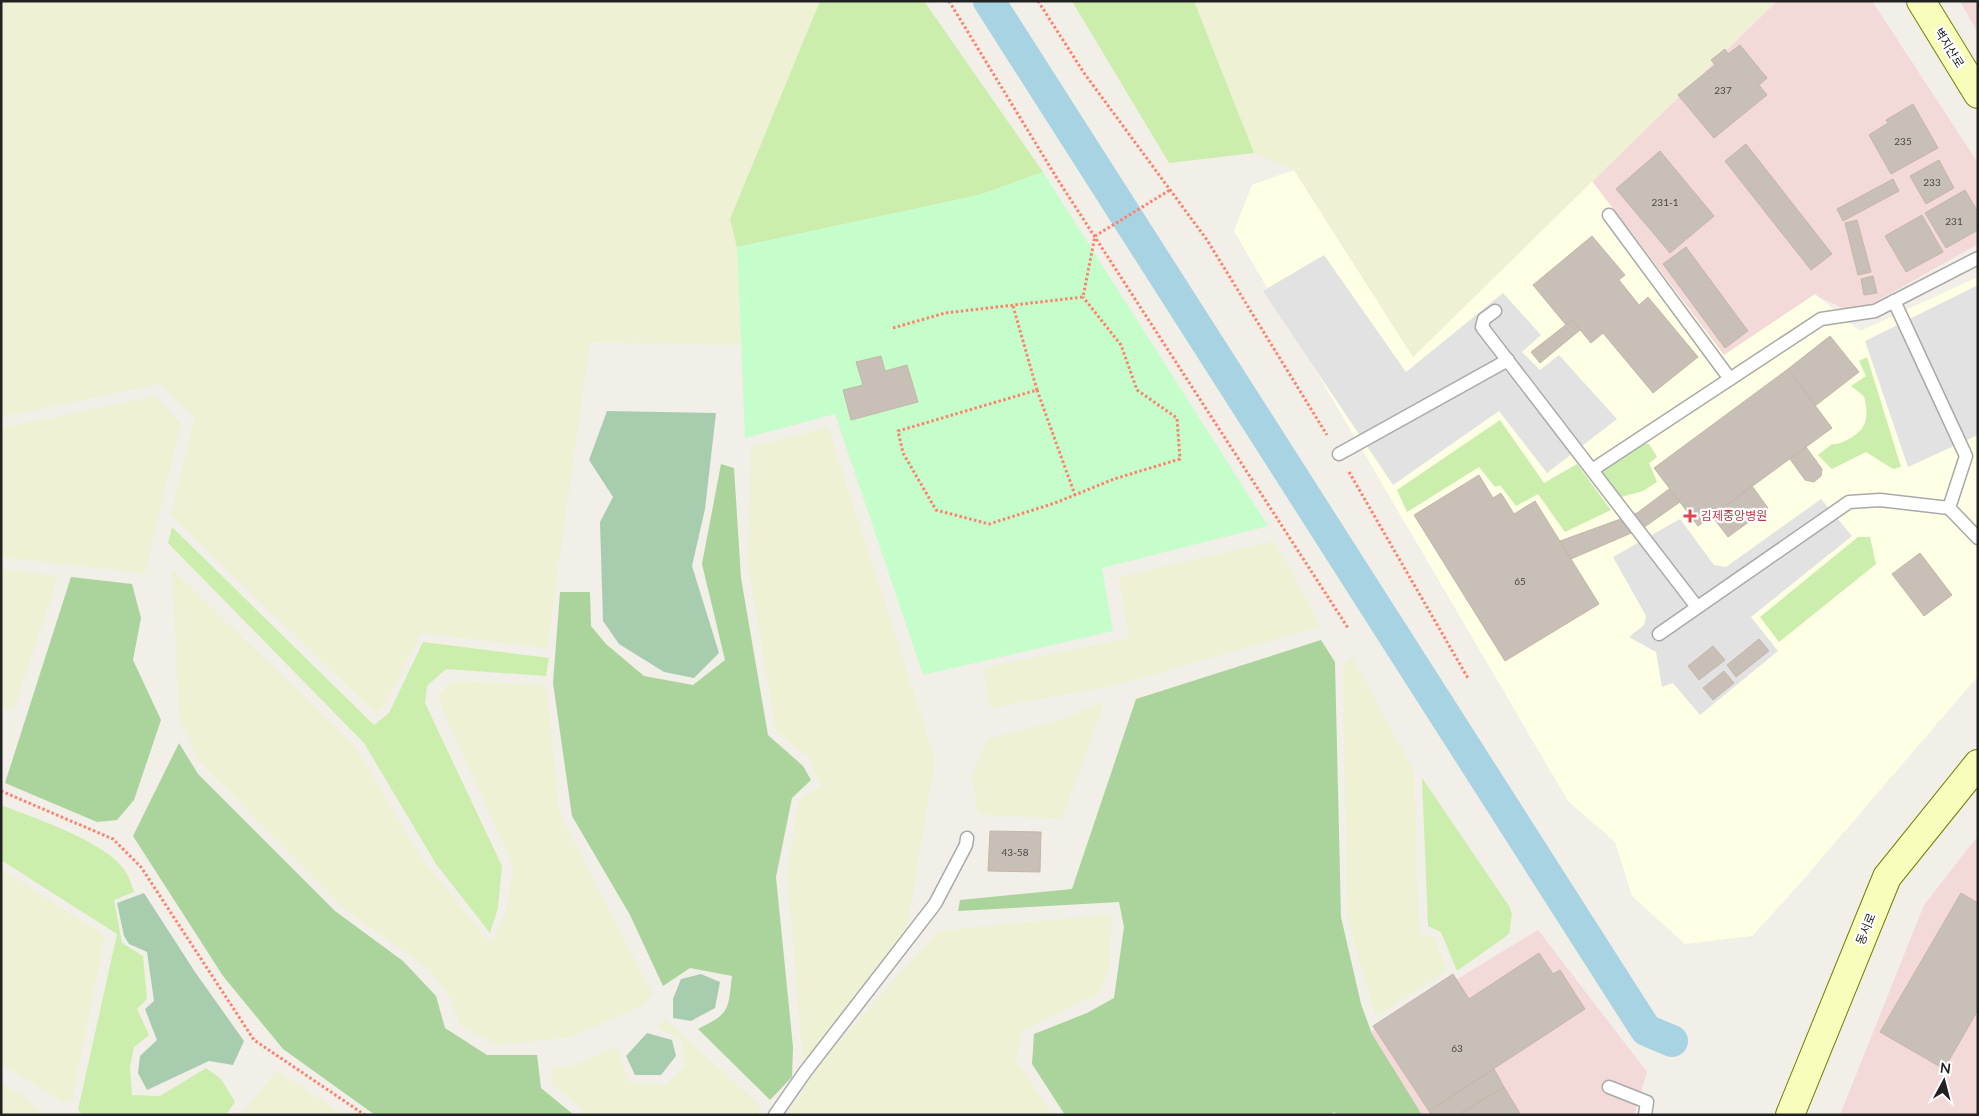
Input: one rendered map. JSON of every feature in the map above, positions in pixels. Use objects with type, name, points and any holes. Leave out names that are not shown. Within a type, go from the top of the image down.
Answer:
[{"type":"main road","name":"벽지산로","points":[[1921,1],[1978,94]]},
{"type":"main road","name":"동서로","points":[[1790,1115],[1887,877],[1978,764]]},
{"type":"lane","points":[[1610,215],[1730,379]]},
{"type":"lane","points":[[1592,470],[1821,319],[1875,311],[1978,258]]},
{"type":"lane","points":[[1894,301],[1966,456],[1949,508]]},
{"type":"lane","points":[[1495,311],[1484,319],[1482,327],[1697,607]]},
{"type":"lane","points":[[1339,454],[1508,360]]},
{"type":"lane","points":[[1659,634],[1849,502],[1880,500],[1949,508],[1978,538]]},
{"type":"lane","points":[[775,1115],[805,1072],[935,904],[966,845],[967,838]]},
{"type":"lane","points":[[1609,1087],[1647,1102],[1645,1115]]},
{"type":"path","points":[[948,1],[1348,628]]},
{"type":"path","points":[[1038,1],[1084,73],[1169,191],[1207,240],[1339,454],[1469,680]]},
{"type":"path","points":[[1083,297],[1096,235],[1169,191]]},
{"type":"path","points":[[893,328],[945,313],[1083,297]]},
{"type":"path","points":[[1037,390],[898,431],[903,453],[936,510],[989,524],[1075,495],[1114,479],[1180,459],[1177,418],[1137,390],[1121,345],[1083,297]]},
{"type":"path","points":[[1013,306],[1037,390],[1075,495]]},
{"type":"path","points":[[1,791],[113,838],[141,867],[254,1040],[365,1115]]},
{"type":"shaded area","points":[[1,1],[820,1],[730,219],[737,247],[742,345],[590,342],[547,648],[421,633],[385,704],[376,714],[171,515],[195,416],[159,384],[1,417]]},
{"type":"shaded area","points":[[1194,1],[1771,1],[1773,4],[1413,357],[1294,170],[1254,153]]},
{"type":"shaded area","points":[[1777,1],[1872,1],[1978,163],[1978,244],[1854,314],[1815,295],[1724,355],[1592,182]]},
{"type":"shaded area","points":[[1960,1],[1978,1],[1978,33]]},
{"type":"shaded area","name":"김제중앙병원","points":[[1294,170],[1413,357],[1592,181],[1724,355],[1815,294],[1860,331],[1978,277],[1978,676],[1796,888],[1752,936],[1685,944],[1632,896],[1615,842],[1568,801],[1234,231],[1252,185]]},
{"type":"shaded area","points":[[1324,255],[1406,372],[1503,293],[1541,335],[1522,352],[1540,370],[1559,355],[1617,419],[1547,473],[1499,411],[1393,485],[1263,291]]},
{"type":"shaded area","points":[[1978,285],[1978,435],[1908,467],[1865,341]]},
{"type":"shaded area","points":[[155,396],[181,424],[145,573],[1,557],[1,428]]},
{"type":"shaded area","points":[[607,411],[716,413],[705,509],[692,566],[719,653],[694,678],[664,672],[619,644],[603,621],[600,522],[613,497],[589,460]]},
{"type":"shaded area","points":[[828,427],[935,759],[906,936],[803,1066],[787,874],[799,800],[821,786],[807,755],[776,732],[748,565],[751,447]]},
{"type":"shaded area","points":[[1821,499],[1852,536],[1751,617],[1778,651],[1700,715],[1673,683],[1662,687],[1656,652],[1629,637],[1644,625],[1646,616],[1613,557],[1680,519],[1714,565],[1726,567]]},
{"type":"shaded area","points":[[1274,541],[1321,626],[1117,685],[990,708],[983,668],[1129,638],[1119,577]]},
{"type":"shaded area","points":[[1,569],[58,576],[14,709],[1,707]]},
{"type":"shaded area","points":[[172,569],[356,748],[421,858],[491,944],[506,913],[513,866],[440,704],[440,693],[453,681],[546,685],[560,815],[652,993],[642,1006],[571,1037],[496,1045],[459,1024],[450,997],[429,969],[344,909],[199,761],[179,717]]},
{"type":"shaded area","points":[[1352,657],[1414,771],[1419,935],[1434,937],[1447,970],[1376,1017],[1347,918],[1343,664]]},
{"type":"shaded area","points":[[1105,701],[1062,819],[978,814],[972,777],[987,739],[1058,721]]},
{"type":"shaded area","points":[[1978,836],[1978,1115],[1840,1115],[1924,905]]},
{"type":"shaded area","points":[[1,869],[105,936],[72,1101],[65,1103],[1,1064]]},
{"type":"shaded area","points":[[144,893],[195,972],[244,1041],[233,1065],[209,1061],[147,1090],[138,1073],[140,1056],[157,1040],[145,1009],[154,1001],[147,952],[129,944],[124,936],[117,903]]},
{"type":"shaded area","points":[[1112,914],[1109,969],[1100,993],[1022,1031],[1016,1060],[1053,1115],[787,1115],[814,1070],[938,931]]},
{"type":"shaded area","points":[[1538,930],[1647,1072],[1634,1115],[1421,1115],[1344,1048]]},
{"type":"shaded area","points":[[701,974],[720,982],[715,1008],[691,1021],[673,1018],[673,999],[681,979]]},
{"type":"shaded area","points":[[665,1019],[762,1108],[756,1115],[588,1115],[552,1084],[552,1069],[571,1066],[617,1047],[629,1083],[666,1084],[685,1066],[682,1041],[658,1027]]},
{"type":"shaded area","points":[[647,1033],[672,1040],[676,1056],[661,1075],[635,1075],[626,1056]]},
{"type":"shaded area","points":[[277,1070],[343,1115],[241,1115]]},
{"type":"shaded area","points":[[1,1084],[18,1093],[46,1115],[1,1115]]},
{"type":"green space","points":[[820,1],[924,1],[1043,172],[979,195],[737,247],[730,219]]},
{"type":"green space","points":[[1072,1],[1194,1],[1254,153],[1169,163]]},
{"type":"green space","points":[[1043,172],[1268,526],[1102,568],[1113,631],[923,675],[835,414],[745,438],[737,247],[979,195]]},
{"type":"green space","points":[[1867,357],[1901,467],[1893,469],[1866,452],[1832,469],[1818,455],[1832,444],[1840,443],[1854,436],[1863,427],[1866,416],[1864,396],[1851,386],[1866,376],[1859,361]]},
{"type":"green space","points":[[1500,420],[1544,483],[1577,464],[1611,510],[1565,532],[1538,494],[1516,506],[1500,485],[1495,487],[1479,467],[1407,512],[1397,490]]},
{"type":"green space","points":[[1642,443],[1649,444],[1657,457],[1649,463],[1657,482],[1643,491],[1621,497],[1601,472]]},
{"type":"green space","points":[[721,464],[734,468],[741,578],[768,735],[803,766],[811,780],[792,798],[776,877],[793,1047],[792,1077],[770,1100],[698,1029],[716,1019],[726,1010],[732,976],[690,968],[663,986],[630,915],[572,816],[553,683],[560,592],[590,592],[591,626],[606,644],[644,676],[693,685],[725,660],[702,564]]},
{"type":"green space","points":[[172,527],[374,725],[389,713],[423,642],[549,658],[546,676],[446,669],[427,686],[425,703],[502,866],[498,908],[490,933],[436,864],[364,743],[168,543]]},
{"type":"green space","points":[[1858,537],[1870,537],[1876,564],[1779,642],[1760,617]]},
{"type":"green space","points":[[71,577],[132,584],[141,618],[133,660],[161,720],[134,800],[117,820],[97,822],[5,783]]},
{"type":"green space","points":[[1321,640],[1335,662],[1341,917],[1361,1004],[1372,1034],[1422,1115],[1338,1115],[1334,1112],[1331,1115],[1065,1115],[1032,1064],[1034,1034],[1087,1013],[1114,998],[1124,927],[1119,902],[958,911],[960,900],[1072,889],[1136,699]]},
{"type":"green space","points":[[179,743],[198,774],[335,911],[403,961],[436,996],[445,1028],[487,1055],[537,1055],[541,1088],[574,1115],[375,1115],[283,1049],[223,976],[133,836]]},
{"type":"green space","points":[[1422,778],[1509,906],[1512,914],[1509,934],[1457,971],[1441,932],[1428,926]]},
{"type":"green space","points":[[1,805],[51,824],[89,842],[118,863],[128,876],[134,892],[114,900],[122,943],[143,956],[147,999],[137,1009],[149,1035],[134,1047],[130,1067],[132,1095],[160,1096],[206,1068],[221,1079],[235,1102],[226,1115],[83,1115],[78,1110],[117,934],[1,860]]},
{"type":"building","points":[[1740,45],[1767,78],[1759,85],[1767,95],[1714,138],[1678,95],[1715,65],[1711,60],[1725,49],[1728,54]]},
{"type":"building","points":[[1913,104],[1938,148],[1891,174],[1869,135],[1888,123],[1886,120]]},
{"type":"building","points":[[1746,144],[1832,254],[1811,270],[1725,161]]},
{"type":"building","points":[[1660,151],[1714,216],[1670,253],[1616,189]]},
{"type":"building","points":[[1939,160],[1954,188],[1926,204],[1910,176]]},
{"type":"building","points":[[1893,179],[1899,191],[1843,221],[1837,209]]},
{"type":"building","points":[[1965,190],[1978,212],[1978,230],[1946,248],[1925,213]]},
{"type":"building","points":[[1922,215],[1943,252],[1906,272],[1885,236]]},
{"type":"building","points":[[1857,220],[1871,272],[1858,275],[1845,223]]},
{"type":"building","points":[[1592,236],[1625,275],[1619,280],[1639,305],[1648,297],[1698,357],[1653,393],[1603,333],[1591,343],[1572,320],[1566,325],[1533,285]]},
{"type":"building","points":[[1686,247],[1748,331],[1725,348],[1663,264]]},
{"type":"building","points":[[1873,276],[1877,293],[1864,295],[1861,279]]},
{"type":"building","points":[[1572,320],[1580,330],[1540,363],[1531,352]]},
{"type":"building","points":[[1830,336],[1859,372],[1815,406],[1788,369]]},
{"type":"building","points":[[881,356],[885,371],[907,365],[918,402],[851,420],[843,390],[863,385],[856,362]]},
{"type":"building","points":[[1788,369],[1832,428],[1698,526],[1654,468]]},
{"type":"building","points":[[1806,447],[1822,469],[1821,476],[1814,482],[1805,480],[1790,459]]},
{"type":"building","points":[[1479,475],[1493,498],[1501,493],[1514,514],[1535,501],[1599,604],[1505,661],[1414,515]]},
{"type":"building","points":[[1752,486],[1768,508],[1728,537],[1712,516]]},
{"type":"building","points":[[1669,489],[1680,502],[1643,528],[1571,559],[1560,541],[1637,513]]},
{"type":"building","points":[[1920,553],[1952,595],[1924,616],[1892,574]]},
{"type":"building","points":[[1759,639],[1769,651],[1736,677],[1727,665]]},
{"type":"building","points":[[1713,646],[1725,660],[1699,680],[1688,666]]},
{"type":"building","points":[[1724,671],[1734,683],[1713,700],[1703,688]]},
{"type":"building","points":[[990,831],[1041,832],[1040,872],[988,871]]},
{"type":"building","points":[[1961,893],[1978,903],[1978,1010],[1944,1069],[1880,1032]]},
{"type":"building","points":[[1539,953],[1553,974],[1560,970],[1585,1009],[1429,1111],[1373,1026],[1453,974],[1469,999]]},
{"type":"building","points":[[1494,1069],[1504,1087],[1458,1115],[1431,1115],[1429,1111]]},
{"type":"building","points":[[1504,1087],[1521,1115],[1458,1115]]},
{"type":"waterway","points":[[989,1],[1646,1030],[1672,1041]]},
{"type":"place","name":"김제중앙병원","points":[[1690,516]]}]
